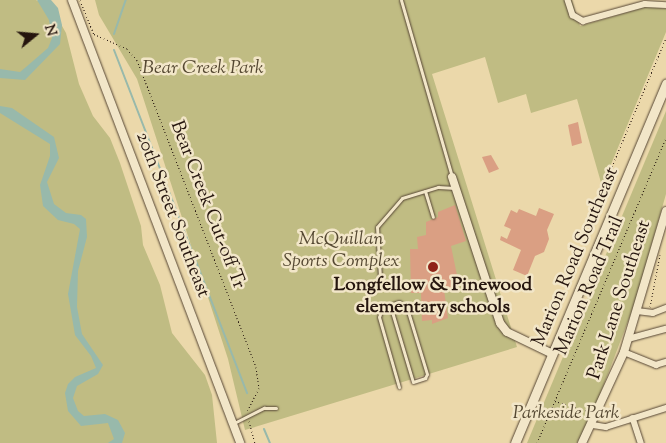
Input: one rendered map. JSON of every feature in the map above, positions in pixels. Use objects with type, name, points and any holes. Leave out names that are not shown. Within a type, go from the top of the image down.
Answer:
[{"type":"main road","name":"Marion Road Southeast","points":[[515,443],[666,83]]},
{"type":"street","name":"20th Street Southeast","points":[[72,0],[240,443]]},
{"type":"street","points":[[568,0],[573,15],[583,21],[644,4],[666,6]]},
{"type":"street","points":[[452,177],[500,324],[507,332],[553,354]]},
{"type":"street","name":"Park Lane Southeast","points":[[582,443],[598,415],[624,352],[666,211]]},
{"type":"street","points":[[637,311],[648,312],[666,308]]},
{"type":"street","points":[[628,339],[666,330]]},
{"type":"street","points":[[624,352],[656,364],[666,362]]},
{"type":"street","points":[[593,425],[606,427],[666,408],[666,401]]},
{"type":"street","points":[[634,418],[641,443]]},
{"type":"lane","points":[[401,0],[452,177]]},
{"type":"lane","points":[[374,290],[380,277],[377,227],[402,198],[438,187],[456,188]]},
{"type":"lane","points":[[425,191],[433,217]]},
{"type":"lane","points":[[390,305],[414,382],[425,378],[426,374],[410,317],[404,304],[390,305],[382,308],[379,317],[399,387]]},
{"type":"lane","points":[[234,423],[248,418],[264,408],[276,408]]},
{"type":"path","name":"Bear Creek Cut-off Tr","points":[[80,0],[91,29],[100,39],[127,48],[136,60],[256,367],[259,388],[247,413],[248,418]]},
{"type":"path","points":[[597,202],[666,38]]},
{"type":"path","name":"Marion Road Trail","points":[[537,443],[666,138]]},
{"type":"path","points":[[648,312],[662,249]]},
{"type":"path","points":[[555,401],[598,415]]},
{"type":"path","points":[[248,418],[255,443]]},
{"type":"green space","points":[[0,0],[36,0],[53,10],[66,33],[79,84],[93,116],[110,138],[120,163],[141,226],[143,245],[160,285],[172,333],[205,375],[212,395],[217,443],[0,443]]},
{"type":"green space","name":"McQuillan Sports Complex","points":[[95,0],[572,0],[580,26],[649,6],[666,9],[666,32],[602,186],[577,99],[531,113],[526,94],[498,103],[485,57],[432,74],[517,347],[245,430],[228,359],[137,79],[99,15]]},
{"type":"green space","name":"Parkeside Park","points":[[666,111],[666,194],[635,303],[588,426],[577,443],[527,443]]},
{"type":"shaded area","points":[[37,0],[51,0],[58,8],[62,25],[60,44],[25,80],[0,78],[0,69],[20,72],[48,48],[52,38],[49,20]]},
{"type":"shaded area","points":[[0,106],[12,108],[54,137],[59,158],[47,182],[54,204],[66,213],[81,215],[86,219],[87,237],[78,271],[77,307],[82,334],[103,365],[98,374],[77,386],[73,398],[78,411],[84,416],[105,414],[118,420],[125,433],[122,443],[108,443],[114,439],[108,423],[81,426],[68,411],[65,393],[68,384],[75,377],[96,368],[91,356],[75,335],[68,294],[80,229],[74,224],[58,220],[43,206],[40,185],[50,156],[50,144],[0,113]]},
{"type":"building","points":[[578,122],[582,143],[572,146],[568,125]]},
{"type":"building","points":[[491,155],[499,169],[489,173],[482,157]]},
{"type":"building","name":"Longfellow & Pinewood elementary schools","points":[[455,205],[466,241],[451,246],[459,285],[444,290],[448,318],[432,324],[432,320],[422,321],[421,293],[411,293],[410,249],[418,249],[417,237],[426,235],[426,222],[438,217],[438,212]]},
{"type":"building","points":[[539,208],[554,214],[547,230],[549,239],[544,252],[535,256],[527,276],[513,270],[521,250],[500,240],[501,236],[507,239],[511,229],[504,226],[511,210],[517,213],[519,209],[536,216]]},
{"type":"waterway","points":[[114,34],[126,0]]},
{"type":"waterway","points":[[114,50],[247,393]]},
{"type":"waterway","points":[[264,429],[270,443]]},
{"type":"place","name":"Longfellow & Pinewood elementary schools","points":[[433,267]]},
{"type":"park label","name":"Bear Creek Park","points":[[203,69]]}]
